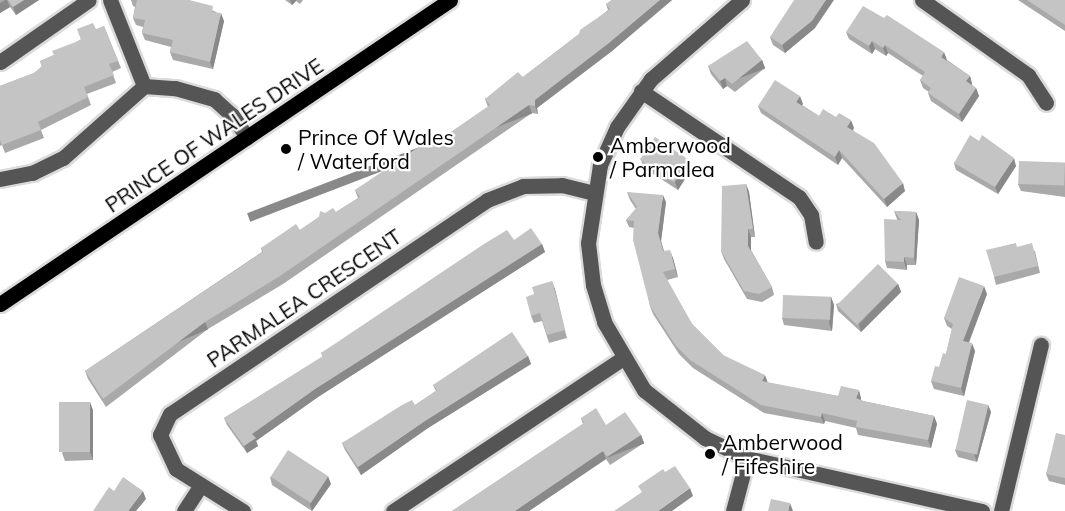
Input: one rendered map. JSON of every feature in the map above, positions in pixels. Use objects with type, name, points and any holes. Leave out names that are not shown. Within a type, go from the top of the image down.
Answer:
[{"type":"main road","name":"PRINCE OF WALES DRIVE","points":[[0,304],[450,0]]},
{"type":"street","points":[[0,62],[89,0]]},
{"type":"street","points":[[110,0],[144,86]]},
{"type":"street","points":[[742,0],[641,91],[617,127],[600,165],[593,194],[588,243],[593,285],[604,322],[623,358],[644,390],[705,438],[747,458],[982,511]]},
{"type":"street","points":[[922,0],[1028,75],[1046,103]]},
{"type":"street","points":[[0,179],[32,173],[63,158],[144,86],[176,88],[214,99],[232,115],[247,137]]},
{"type":"street","points":[[641,91],[800,197],[811,215],[816,242]]},
{"type":"street","name":"PARMALEA CRESCENT","points":[[243,511],[176,469],[160,435],[170,414],[488,200],[523,186],[562,185],[593,194]]},
{"type":"street","points":[[1000,511],[1041,345]]},
{"type":"street","points":[[393,511],[623,358]]},
{"type":"street","points":[[734,511],[747,458]]},
{"type":"street","points":[[184,511],[201,484]]},
{"type":"building","points":[[8,0],[24,0],[13,7]]},
{"type":"building","points":[[137,0],[189,0],[213,6],[212,12],[221,13],[210,62],[170,52],[173,40],[142,33],[145,20],[133,18]]},
{"type":"building","points":[[612,0],[660,0],[535,100],[535,106],[529,105],[280,276],[205,322],[103,399],[85,371],[263,252],[261,248],[296,224],[300,230],[319,217],[320,211],[325,213],[333,208],[336,212],[360,197],[355,190],[432,138],[435,143],[490,105],[485,99],[518,72],[523,77],[579,34],[580,30],[610,9],[606,4]]},
{"type":"building","points":[[794,0],[826,0],[812,21],[782,45],[770,37]]},
{"type":"building","points":[[1027,0],[1065,0],[1065,25]]},
{"type":"building","points":[[863,6],[884,18],[887,15],[944,52],[941,57],[970,76],[966,81],[976,88],[959,114],[928,93],[931,88],[920,80],[925,72],[885,45],[883,48],[872,41],[869,46],[846,32]]},
{"type":"building","points":[[93,23],[96,29],[104,26],[118,61],[109,64],[114,75],[84,87],[88,97],[38,122],[41,130],[2,145],[0,140],[0,86],[34,73],[42,66],[40,61],[54,55],[52,51],[81,40],[77,29]]},
{"type":"building","points":[[747,41],[762,60],[732,84],[725,78],[720,81],[708,66]]},
{"type":"building","points":[[775,80],[800,96],[796,102],[819,116],[823,109],[836,117],[839,113],[851,120],[847,127],[874,143],[903,183],[884,199],[839,150],[835,157],[758,106]]},
{"type":"building","points":[[970,135],[979,141],[982,135],[1014,158],[995,187],[954,163]]},
{"type":"building","points":[[655,137],[689,160],[674,182],[640,159]]},
{"type":"building","points":[[1019,161],[1065,163],[1064,186],[1018,184]]},
{"type":"building","points":[[746,184],[753,229],[748,229],[748,246],[772,287],[759,294],[744,291],[721,251],[722,186]]},
{"type":"building","points":[[627,192],[663,195],[658,233],[663,251],[670,250],[675,269],[663,272],[692,324],[723,355],[765,375],[762,381],[838,396],[841,386],[859,390],[856,398],[863,401],[934,416],[928,440],[856,427],[857,421],[822,413],[821,417],[761,405],[690,360],[676,346],[650,306],[633,240],[634,221],[626,220],[637,207]]},
{"type":"building","points":[[894,211],[916,212],[914,258],[904,257],[904,262],[885,261],[884,219],[901,220]]},
{"type":"building","points":[[531,228],[542,244],[315,389],[252,434],[256,438],[244,446],[224,418],[323,356],[321,353],[484,244],[507,230],[514,240]]},
{"type":"building","points":[[1016,243],[1017,247],[1032,243],[1038,266],[994,277],[986,250]]},
{"type":"building","points":[[878,264],[898,284],[857,325],[837,305]]},
{"type":"building","points":[[959,277],[984,286],[963,341],[972,343],[961,388],[931,381],[935,366],[939,367],[943,353],[946,354],[953,324],[944,318]]},
{"type":"building","points":[[552,281],[565,330],[547,335],[540,313],[531,316],[526,297],[534,294],[532,287]]},
{"type":"building","points":[[783,295],[831,297],[830,320],[782,318]]},
{"type":"building","points":[[512,332],[528,356],[425,421],[358,467],[342,443],[402,405],[412,400],[415,405],[437,390],[433,385]]},
{"type":"building","points":[[967,400],[988,405],[977,455],[956,450]]},
{"type":"building","points":[[59,402],[90,402],[90,452],[59,452]]},
{"type":"building","points":[[596,408],[606,425],[625,412],[641,435],[607,457],[603,451],[515,511],[452,511],[584,423],[581,418]]},
{"type":"building","points":[[1056,433],[1065,435],[1065,478],[1046,474]]},
{"type":"building","points":[[288,450],[328,476],[311,503],[271,477]]},
{"type":"building","points":[[675,466],[690,488],[658,511],[614,511],[642,492],[638,486],[663,469],[665,472]]},
{"type":"building","points":[[123,477],[143,491],[128,511],[93,511],[109,487],[114,491]]},
{"type":"building","points":[[771,499],[790,503],[788,511],[768,511]]},
{"type":"place","name":"Prince Of Wales / Waterford","points":[[286,149]]},
{"type":"place","name":"Amberwood / Parmalea","points":[[598,157]]},
{"type":"place","name":"Amberwood / Fifeshire","points":[[710,454]]}]
